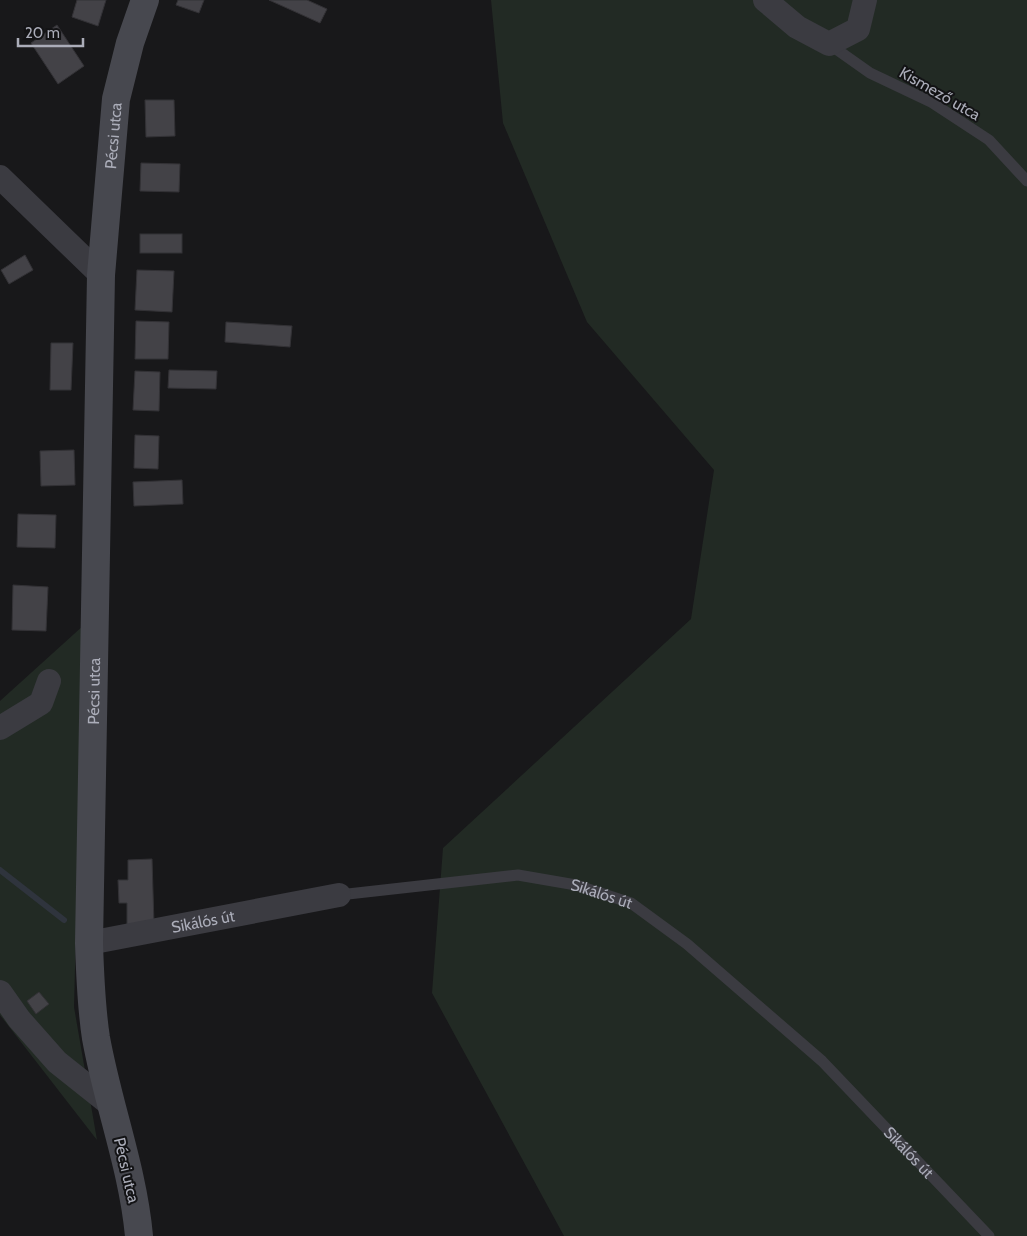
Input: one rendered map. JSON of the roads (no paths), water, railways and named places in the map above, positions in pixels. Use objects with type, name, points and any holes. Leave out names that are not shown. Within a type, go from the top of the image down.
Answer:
[{"type":"street","name":"Pécsi utca","points":[[139,1236],[136,1203],[96,1038],[91,997],[89,942],[101,275],[116,99],[130,43],[145,0]]},
{"type":"street","points":[[765,0],[797,27],[829,44],[858,29],[865,0]]},
{"type":"street","points":[[0,177],[101,275]]},
{"type":"street","points":[[0,728],[41,703],[49,681]]},
{"type":"street","name":"Sikálós út","points":[[89,942],[339,895]]},
{"type":"street","points":[[0,992],[19,1019],[57,1062],[111,1104]]},
{"type":"lane","name":"Kismező utca","points":[[829,44],[870,73],[932,102],[989,140],[1027,181]]},
{"type":"lane","name":"Sikálós út","points":[[339,895],[518,875],[576,885],[631,903],[687,944],[822,1061],[989,1236]]},
{"type":"waterway","points":[[0,870],[64,920]]}]
